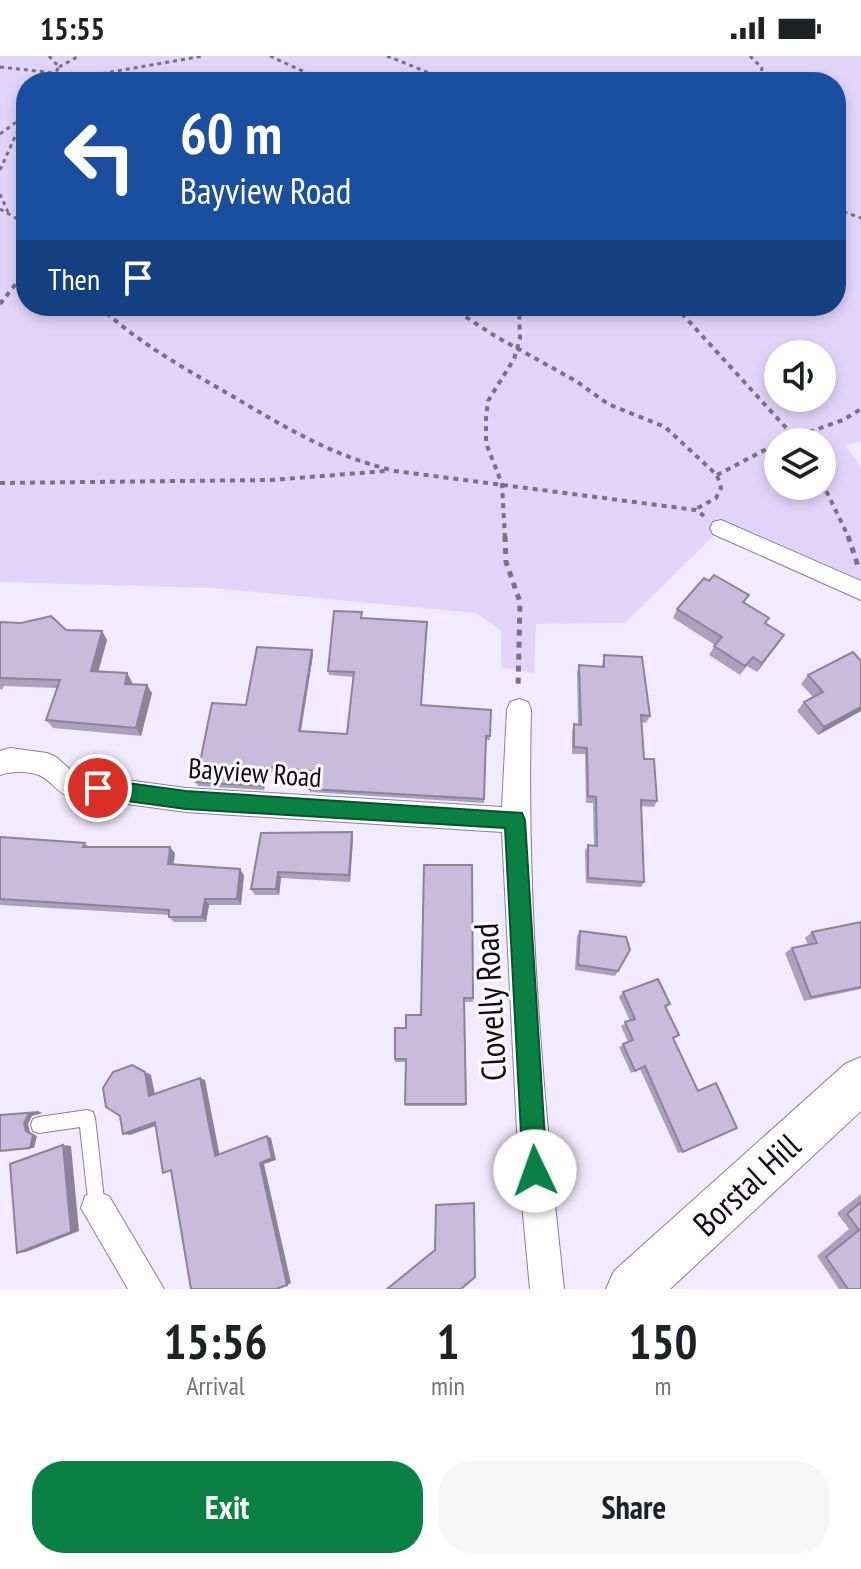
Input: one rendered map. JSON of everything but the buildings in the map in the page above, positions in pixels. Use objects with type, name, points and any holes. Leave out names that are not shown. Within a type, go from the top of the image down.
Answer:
[{"type":"main road","name":"Borstal Hill","points":[[632,1289],[861,1080]]},
{"type":"street","points":[[721,528],[861,591]]},
{"type":"street","name":"Clovelly Road","points":[[519,710],[515,820],[535,1171],[547,1289]]},
{"type":"street","name":"Bayview Road","points":[[0,763],[10,760],[47,765],[68,784],[186,800],[515,820]]},
{"type":"street","points":[[97,1208],[147,1289]]},
{"type":"lane","points":[[39,1125],[87,1118],[97,1208]]},
{"type":"path","points":[[49,56],[59,67]]},
{"type":"path","points":[[56,72],[79,56]]},
{"type":"path","points":[[114,72],[203,56]]},
{"type":"path","points":[[270,56],[304,72]]},
{"type":"path","points":[[387,56],[427,72]]},
{"type":"path","points":[[750,56],[762,68],[761,72]]},
{"type":"path","points":[[0,67],[46,72]]},
{"type":"path","points":[[0,170],[16,136]]},
{"type":"path","points":[[0,194],[9,212]]},
{"type":"path","points":[[0,209],[16,217]]},
{"type":"path","points":[[0,304],[16,284]]},
{"type":"path","points":[[109,316],[166,358],[300,436],[350,460],[390,470],[696,510],[721,528]]},
{"type":"path","points":[[465,316],[576,381],[608,404],[665,427],[717,475],[721,488],[716,498],[696,510]]},
{"type":"path","points":[[519,316],[514,359],[488,401],[486,443],[502,484],[506,562],[520,602],[517,660],[519,710]]},
{"type":"path","points":[[684,316],[787,428]]},
{"type":"path","points":[[824,428],[861,409]]},
{"type":"path","points":[[717,475],[764,451]]},
{"type":"path","points":[[0,483],[271,480],[346,477],[390,470]]},
{"type":"path","points":[[831,500],[853,547],[858,566]]},
{"type":"shaded area","points":[[0,56],[861,56],[861,441],[845,445],[861,467],[861,585],[721,528],[625,623],[536,624],[534,673],[501,667],[501,631],[476,613],[212,588],[0,582]]},
{"type":"route","points":[[98,788],[186,800],[515,820],[535,1171]]}]
